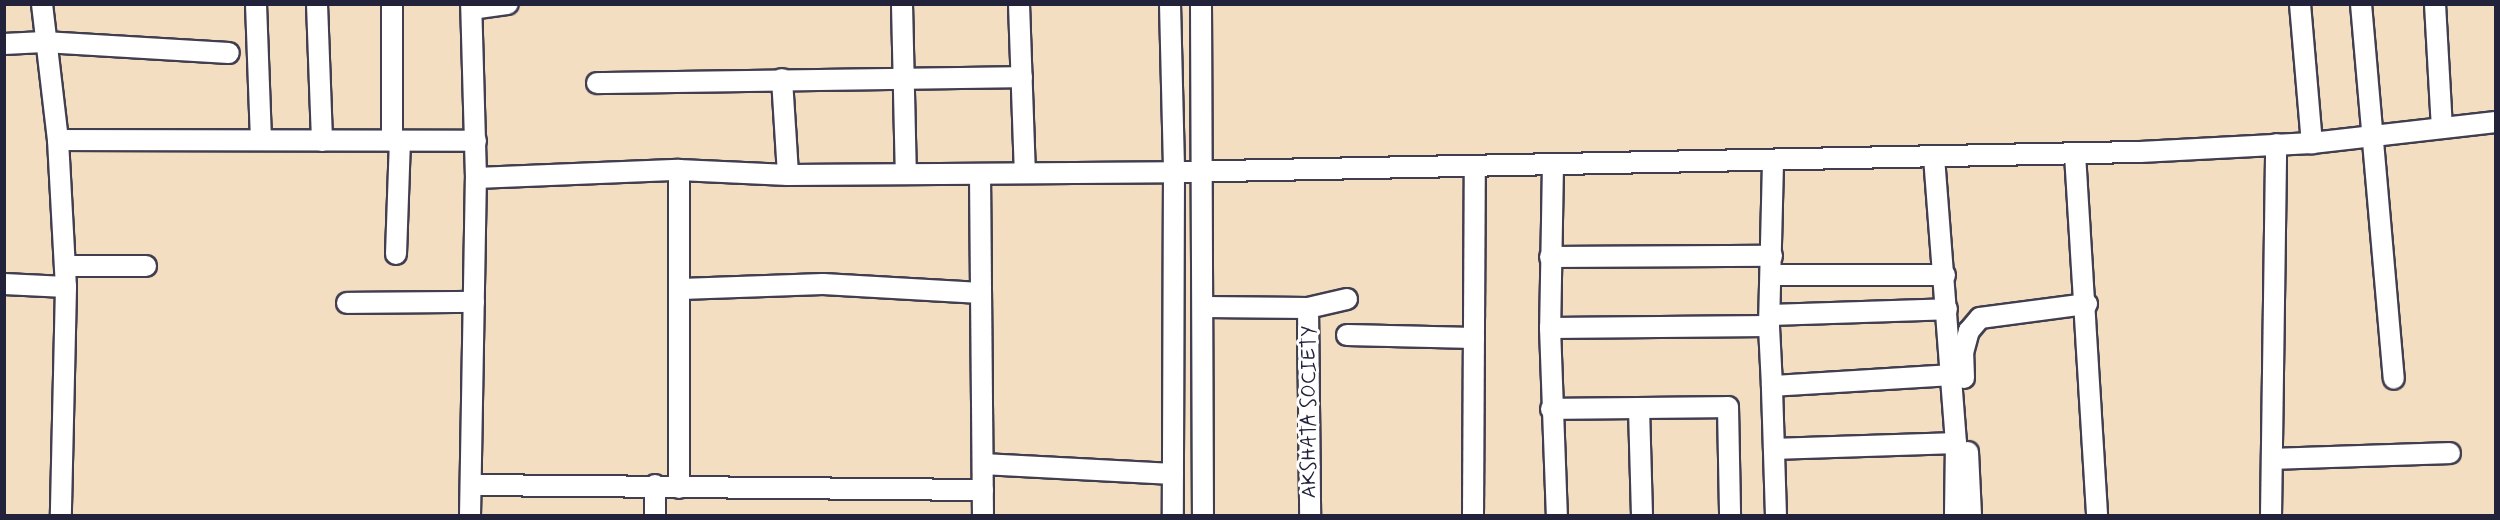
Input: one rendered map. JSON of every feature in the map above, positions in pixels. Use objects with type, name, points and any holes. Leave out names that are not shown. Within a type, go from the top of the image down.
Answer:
[{"type":"street","points":[[42,4],[44,42],[58,140],[66,287],[61,516]]},
{"type":"street","points":[[256,4],[261,140]]},
{"type":"street","points":[[317,4],[322,141]]},
{"type":"street","points":[[392,4],[396,141],[396,254]]},
{"type":"street","points":[[470,516],[476,178],[471,7],[508,4]]},
{"type":"street","points":[[902,4],[906,174]]},
{"type":"street","points":[[1019,4],[1025,174]]},
{"type":"street","points":[[1170,4],[1174,172],[1173,516]]},
{"type":"street","points":[[1201,4],[1204,171],[1203,516]]},
{"type":"street","points":[[2300,4],[2312,143]]},
{"type":"street","points":[[2361,4],[2394,380]]},
{"type":"street","points":[[2434,4],[2442,128]]},
{"type":"street","points":[[4,44],[44,42],[229,53]]},
{"type":"street","points":[[597,83],[904,76],[1022,77]]},
{"type":"street","points":[[782,79],[788,175]]},
{"type":"street","points":[[476,178],[679,170],[788,175],[1025,174],[2075,154],[2312,143],[2496,122]]},
{"type":"street","points":[[58,140],[476,141]]},
{"type":"street","points":[[2271,516],[2276,144]]},
{"type":"street","points":[[2075,154],[2086,304],[2097,516]]},
{"type":"street","points":[[1934,157],[1945,275],[1956,443],[1955,516]]},
{"type":"street","points":[[1773,160],[1769,321],[1776,516]]},
{"type":"street","points":[[1553,164],[1550,328],[1551,408],[1557,516]]},
{"type":"street","points":[[1473,516],[1475,166]]},
{"type":"street","points":[[679,170],[681,289],[679,488]]},
{"type":"street","points":[[980,174],[983,516]]},
{"type":"street","points":[[1550,257],[1945,275]]},
{"type":"street","points":[[65,266],[146,266]]},
{"type":"street","points":[[4,284],[66,287]]},
{"type":"street","points":[[681,289],[824,285],[981,293]]},
{"type":"street","points":[[1204,307],[1308,308],[1347,299]]},
{"type":"street","points":[[347,303],[474,302]]},
{"type":"street","points":[[1971,516],[1963,353],[1969,331],[1980,318],[2086,304]]},
{"type":"street","name":"AKSHATA SOCIETY","points":[[1308,308],[1310,516]]},
{"type":"street","points":[[1550,328],[1769,321],[1947,309]]},
{"type":"street","points":[[1347,335],[1474,338]]},
{"type":"street","points":[[1772,386],[1951,375]]},
{"type":"street","points":[[1551,408],[1728,407],[1730,516]]},
{"type":"street","points":[[1639,408],[1642,516]]},
{"type":"street","points":[[1774,449],[1956,443]]},
{"type":"street","points":[[2272,459],[2450,453]]},
{"type":"street","points":[[982,464],[1173,474]]},
{"type":"street","points":[[471,486],[655,485],[679,488],[983,490]]},
{"type":"street","points":[[655,485],[655,516]]}]
